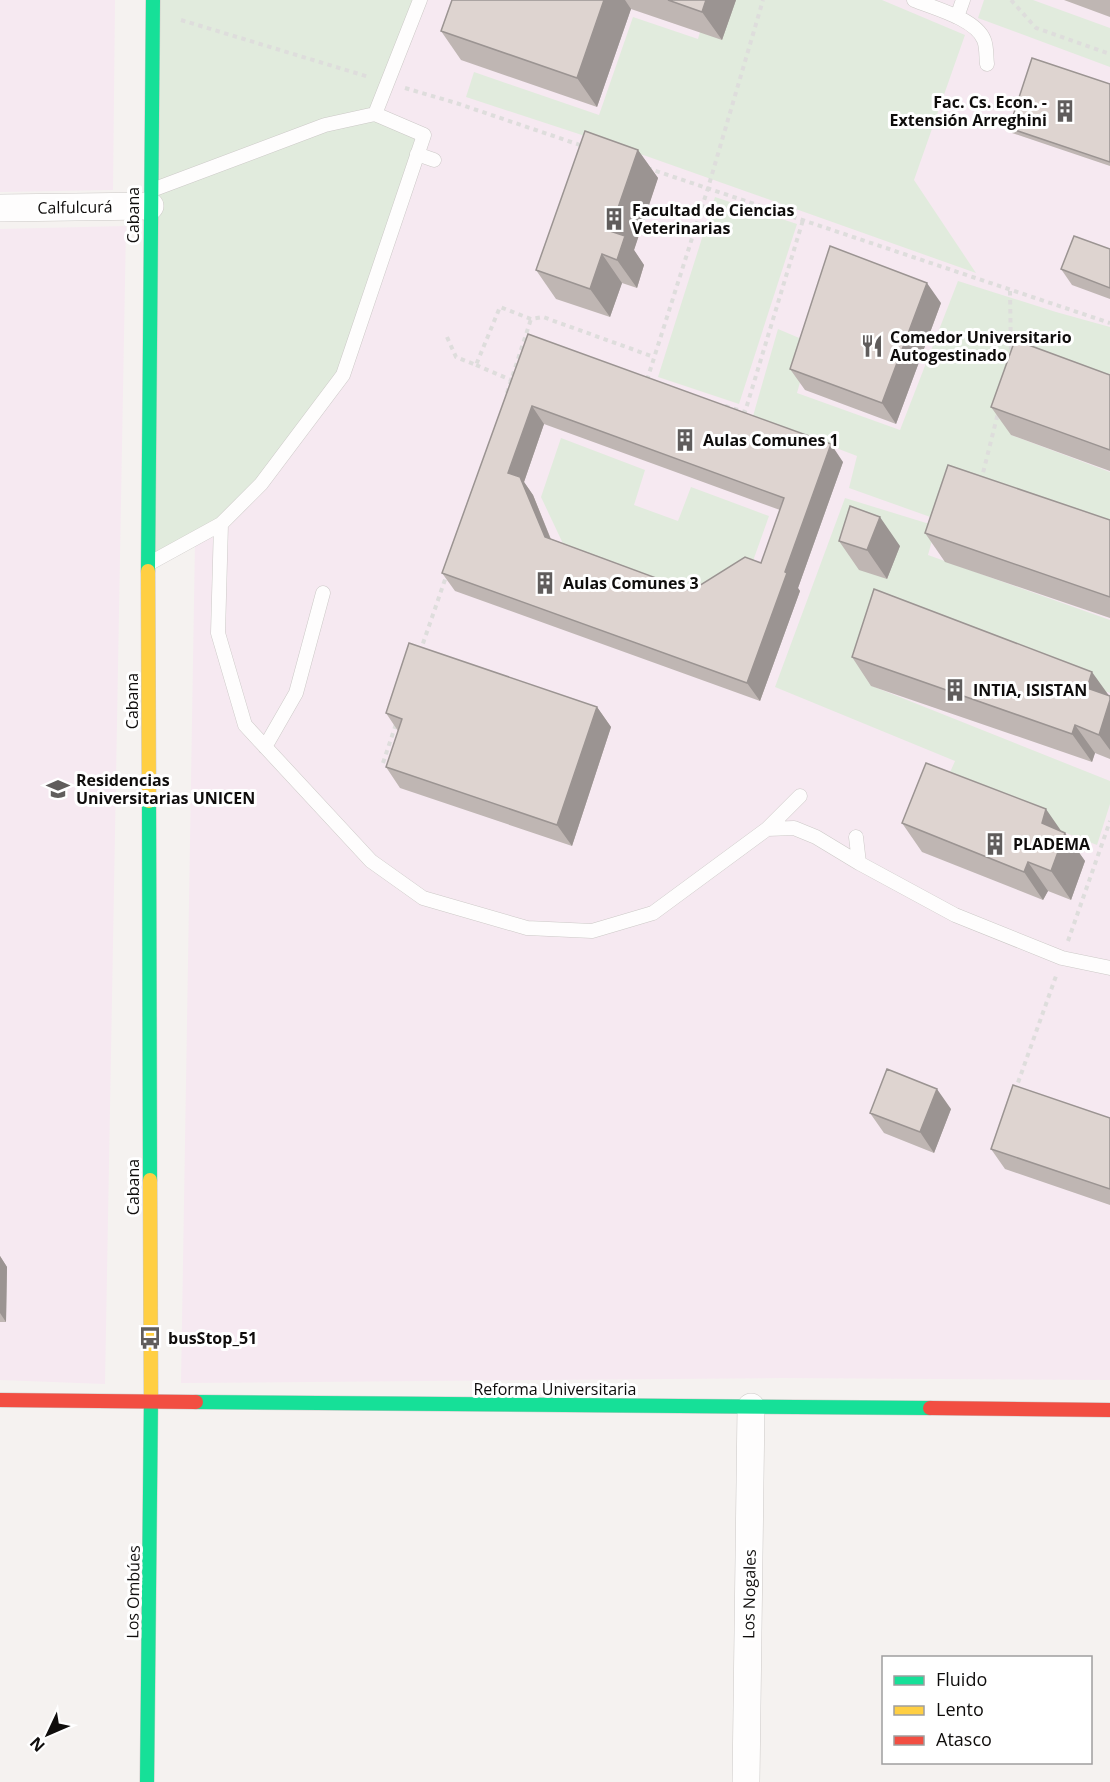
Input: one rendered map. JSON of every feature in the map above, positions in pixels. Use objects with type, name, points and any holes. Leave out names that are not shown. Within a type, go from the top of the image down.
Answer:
[{"type":"street","name":"Cabana","points":[[151,1402],[148,564],[152,5]]},
{"type":"street","name":"Calfulcurá","points":[[0,208],[150,198]]},
{"type":"street","name":"Reforma Universitaria","points":[[0,1400],[1110,1410]]},
{"type":"street","name":"Los Ombúes","points":[[147,1782],[151,1402]]},
{"type":"street","name":"Los Nogales","points":[[746,1782],[751,1407]]},
{"type":"lane","points":[[375,114],[420,0]]},
{"type":"lane","points":[[914,0],[957,17],[975,27],[984,40],[987,64]]},
{"type":"lane","points":[[957,17],[963,0]]},
{"type":"lane","points":[[148,564],[221,524],[261,484],[343,375],[372,310],[424,135],[375,114],[325,125],[150,198]]},
{"type":"lane","points":[[417,154],[434,160]]},
{"type":"lane","points":[[221,524],[218,633],[245,725],[371,861],[423,898],[527,928],[592,931],[653,913],[767,829],[800,796]]},
{"type":"lane","points":[[265,747],[296,693],[322,593]]},
{"type":"lane","points":[[767,829],[794,828],[816,837],[955,915],[1062,958],[1110,968]]},
{"type":"lane","points":[[856,837],[859,863]]},
{"type":"path","points":[[657,383],[647,380],[708,188],[763,0]]},
{"type":"path","points":[[1011,0],[1036,28],[1110,54]]},
{"type":"path","points":[[152,5],[588,148]]},
{"type":"path","points":[[643,166],[1110,323]]},
{"type":"path","points":[[723,405],[745,412],[803,220]]},
{"type":"path","points":[[1011,291],[1011,363]]},
{"type":"path","points":[[476,365],[501,307],[531,319],[543,317],[654,357]]},
{"type":"path","points":[[505,401],[531,319]]},
{"type":"path","points":[[447,337],[456,357],[511,380]]},
{"type":"path","points":[[980,487],[1000,408]]},
{"type":"path","points":[[417,663],[450,564]]},
{"type":"path","points":[[383,763],[398,718]]},
{"type":"shaded area","points":[[0,0],[115,0],[113,190],[0,192]]},
{"type":"shaded area","points":[[204,0],[1110,0],[1110,1380],[782,1378],[181,1383]]},
{"type":"shaded area","name":"Residencias Universitarias UNICEN","points":[[126,226],[105,1384],[0,1380],[0,229]]},
{"type":"green space","points":[[153,0],[420,0],[375,114],[173,183],[374,116],[424,135],[343,375],[221,524],[148,564]]},
{"type":"green space","points":[[709,0],[882,0],[965,35],[914,180],[976,273],[649,157],[466,97],[474,72],[599,115],[633,17],[698,39]]},
{"type":"green space","points":[[984,0],[1033,0],[1110,28],[1110,67],[978,18]]},
{"type":"green space","points":[[715,197],[797,224],[739,404],[658,377]]},
{"type":"green space","points":[[958,281],[1110,327],[1110,396],[1011,435],[1110,472],[1110,542],[936,519],[849,488],[857,456],[753,416],[778,329],[811,343],[797,393],[900,430]]},
{"type":"green space","points":[[561,438],[645,470],[634,505],[678,521],[691,487],[769,516],[748,575],[705,599],[566,550],[541,497]]},
{"type":"green space","points":[[845,498],[936,526],[928,555],[1110,620],[1110,693],[895,618],[872,686],[1110,781],[1110,804],[1097,845],[944,786],[955,761],[775,687]]},
{"type":"building","points":[[452,0],[604,0],[577,78],[441,31]]},
{"type":"building","points":[[668,0],[706,0],[702,12]]},
{"type":"building","name":"Fac. Cs. Econ. - Extensión Arreghini","points":[[1032,58],[1110,84],[1110,162],[1009,128]]},
{"type":"building","points":[[585,131],[638,150],[610,231],[625,236],[617,260],[602,254],[590,289],[536,270]]},
{"type":"building","points":[[1074,236],[1110,249],[1110,288],[1061,269]]},
{"type":"building","name":"Comedor Universitario Autogestinado","points":[[830,246],[927,283],[882,403],[790,369]]},
{"type":"building","points":[[528,334],[831,444],[747,683],[442,573]],"holes":[[[532,406],[784,498],[761,563],[745,557],[691,591],[545,537],[520,477],[508,473]]]},
{"type":"building","points":[[1015,340],[1110,375],[1110,450],[991,407]]},
{"type":"building","points":[[948,465],[1110,520],[1110,597],[925,533]]},
{"type":"building","points":[[850,506],[880,517],[867,550],[839,541]]},
{"type":"building","name":"INTIA, ISISTAN","points":[[874,589],[1092,672],[1087,688],[1110,696],[1099,735],[1075,725],[1072,734],[852,657]]},
{"type":"building","points":[[409,643],[597,707],[557,825],[386,767],[402,719],[386,713]]},
{"type":"building","points":[[926,763],[1046,809],[1042,823],[1065,833],[1051,871],[1028,862],[1024,872],[902,823]]},
{"type":"building","points":[[887,1069],[937,1089],[920,1132],[870,1113]]},
{"type":"building","points":[[1013,1085],[1110,1118],[1110,1189],[991,1149]]},
{"type":"traffic: fast","points":[[148,571],[153,0]]},
{"type":"traffic: fast","points":[[149,801],[150,1180]]},
{"type":"traffic: fast","points":[[147,1782],[151,1397]]},
{"type":"traffic: fast","points":[[196,1402],[930,1408]]},
{"type":"traffic: slow","points":[[148,571],[149,801]]},
{"type":"traffic: slow","points":[[150,1180],[151,1397]]},
{"type":"traffic: jam","points":[[0,1400],[196,1402]]},
{"type":"traffic: jam","points":[[930,1408],[1110,1410]]},
{"type":"place","name":"Fac. Cs. Econ. - Extensión Arreghini","points":[[1065,111]]},
{"type":"place","name":"Facultad de Ciencias Veterinarias","points":[[614,219]]},
{"type":"place","name":"Comedor Universitario Autogestinado","points":[[872,346]]},
{"type":"place","name":"Aulas Comunes 1","points":[[685,440]]},
{"type":"place","name":"Aulas Comunes 3","points":[[545,583]]},
{"type":"place","name":"INTIA, ISISTAN","points":[[955,690]]},
{"type":"place","name":"Residencias Universitarias UNICEN","points":[[58,789]]},
{"type":"place","name":"PLADEMA","points":[[995,844]]},
{"type":"place","name":"busStop_51","points":[[150,1338]]}]
